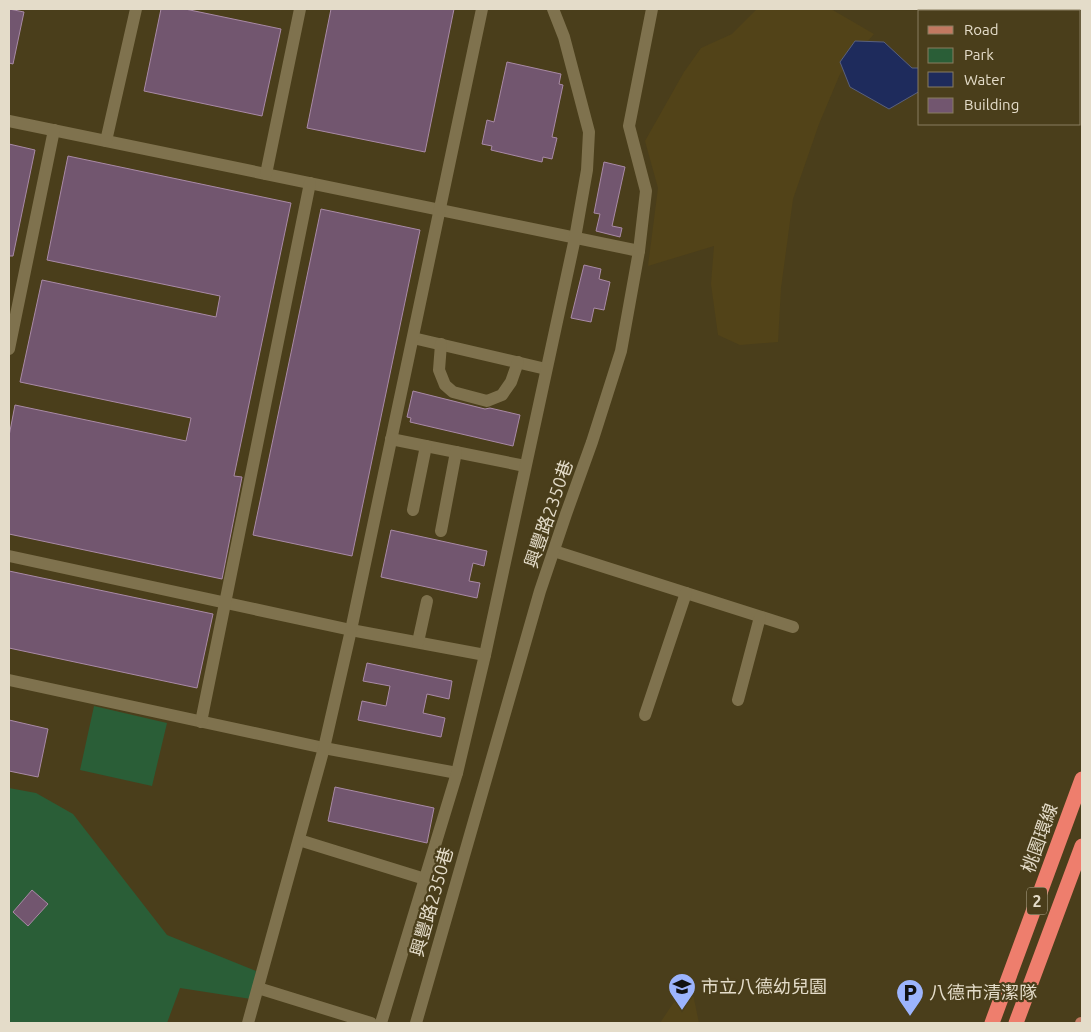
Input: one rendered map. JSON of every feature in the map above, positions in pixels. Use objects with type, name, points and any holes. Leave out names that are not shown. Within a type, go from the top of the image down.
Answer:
[{"type":"highway","name":"桃園環線","points":[[992,1023],[1082,779]]},
{"type":"highway","name":"2","points":[[1016,1023],[1082,846]]},
{"type":"street","points":[[106,141],[136,9]]},
{"type":"street","points":[[266,174],[299,9]]},
{"type":"street","points":[[248,1023],[324,748],[351,630],[482,9]]},
{"type":"street","points":[[381,1023],[457,773],[485,655],[575,238],[587,170],[589,132],[564,37],[553,9]]},
{"type":"street","name":"興豐路2350巷","points":[[416,1023],[532,618],[621,351],[646,191],[629,126],[652,9]]},
{"type":"street","points":[[9,121],[638,251]]},
{"type":"street","points":[[9,349],[54,130]]},
{"type":"street","points":[[201,722],[310,183]]},
{"type":"street","points":[[412,338],[546,369]]},
{"type":"street","points":[[441,344],[439,370],[445,385],[453,392],[487,401],[502,395],[511,382],[518,362]]},
{"type":"street","points":[[391,439],[525,466]]},
{"type":"street","points":[[413,510],[426,446]]},
{"type":"street","points":[[441,531],[456,452]]},
{"type":"street","points":[[554,551],[793,627]]},
{"type":"street","points":[[9,556],[351,630],[485,655]]},
{"type":"street","points":[[645,715],[686,593]]},
{"type":"street","points":[[418,642],[427,600]]},
{"type":"street","points":[[738,700],[760,617]]},
{"type":"street","points":[[9,680],[324,748],[457,773]]},
{"type":"street","points":[[298,840],[425,879]]},
{"type":"street","points":[[258,988],[370,1023]]},
{"type":"shaded area","points":[[757,9],[831,9],[874,34],[840,74],[819,124],[793,199],[781,288],[778,342],[740,345],[718,335],[711,284],[714,246],[648,266],[658,188],[645,141],[684,72],[701,48],[732,34]]},
{"type":"shaded area","name":"市立八德幼兒園","points":[[693,994],[699,1023],[660,1023],[676,999]]},
{"type":"green space","points":[[94,706],[167,723],[152,786],[80,770]]},
{"type":"green space","points":[[9,788],[36,793],[73,814],[167,935],[256,971],[251,999],[180,988],[167,1023],[9,1023]]},
{"type":"water","points":[[855,41],[884,42],[912,68],[918,68],[918,92],[889,109],[850,87],[840,62]]},
{"type":"building","points":[[9,9],[24,12],[13,64],[9,63]]},
{"type":"building","points":[[161,9],[185,9],[281,29],[262,116],[144,91]]},
{"type":"building","points":[[331,9],[454,9],[425,152],[307,128]]},
{"type":"building","points":[[507,62],[561,74],[559,84],[563,85],[552,137],[557,138],[552,159],[543,157],[542,162],[491,150],[492,146],[482,144],[487,120],[494,122]]},
{"type":"building","points":[[9,144],[35,150],[13,256],[9,256]]},
{"type":"building","points":[[68,156],[291,203],[234,476],[242,477],[222,579],[9,534],[9,436],[15,405],[186,441],[191,418],[20,382],[42,280],[216,317],[220,296],[47,260]]},
{"type":"building","points":[[604,162],[625,167],[612,226],[622,228],[620,237],[596,231],[600,214],[594,213]]},
{"type":"building","points":[[321,209],[420,230],[352,556],[253,535]]},
{"type":"building","points":[[584,265],[601,269],[599,279],[610,282],[604,310],[594,308],[591,322],[571,318]]},
{"type":"building","points":[[413,391],[485,409],[490,408],[520,415],[513,446],[410,422],[411,418],[407,417]]},
{"type":"building","points":[[391,530],[487,551],[484,566],[473,563],[469,581],[480,583],[477,598],[381,577]]},
{"type":"building","points":[[9,571],[213,614],[197,688],[9,648]]},
{"type":"building","points":[[367,663],[452,681],[449,699],[427,694],[423,713],[445,718],[441,737],[358,720],[362,701],[386,706],[390,686],[363,681]]},
{"type":"building","points":[[9,720],[48,729],[38,777],[9,771]]},
{"type":"building","points":[[335,787],[434,808],[427,843],[328,821]]},
{"type":"building","points":[[32,890],[48,904],[28,926],[13,912]]},
{"type":"place","name":"市立八德幼兒園","points":[[682,1011]]},
{"type":"place","name":"八德市清潔隊","points":[[910,1017]]}]
